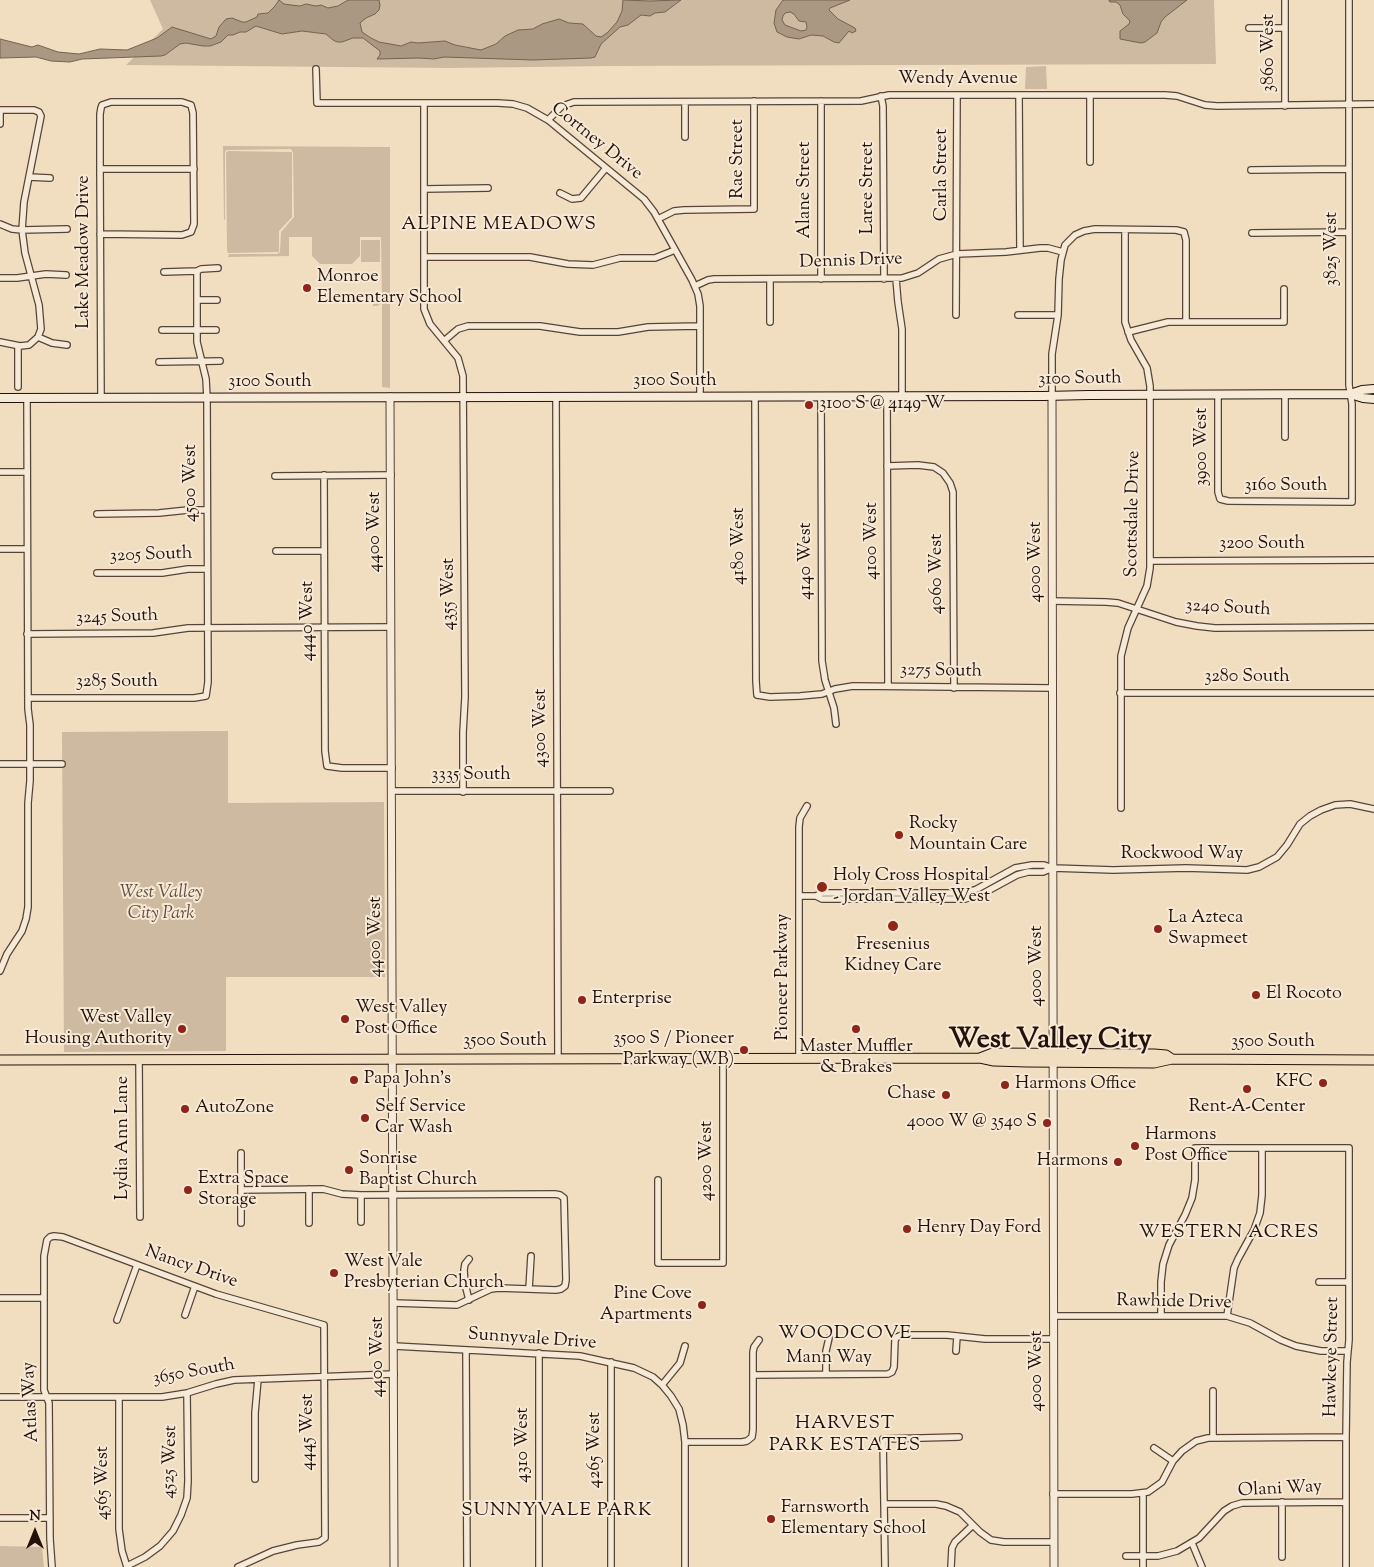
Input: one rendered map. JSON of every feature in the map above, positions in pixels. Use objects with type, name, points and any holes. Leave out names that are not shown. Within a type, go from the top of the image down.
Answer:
[{"type":"main road","name":"3100 South","points":[[1350,394],[1374,389]]},
{"type":"main road","name":"3100 South","points":[[0,398],[1350,394],[1374,399]]},
{"type":"main road","name":"3500 South","points":[[0,1060],[980,1058],[994,1061],[1154,1054],[1172,1059],[1374,1060]]},
{"type":"street","name":"3860 West","points":[[1285,0],[1285,106]]},
{"type":"street","name":"3825 West","points":[[1349,0],[1348,232],[1352,502]]},
{"type":"street","points":[[1249,28],[1285,28]]},
{"type":"street","name":"Cortney Drive","points":[[316,69],[317,103],[513,104],[527,108],[548,120],[648,203],[695,286],[699,300],[700,397]]},
{"type":"street","name":"Carla Street","points":[[956,315],[957,95]]},
{"type":"street","points":[[1019,95],[1020,250]]},
{"type":"street","points":[[1090,95],[1090,162]]},
{"type":"street","name":"Wendy Avenue","points":[[548,120],[562,106],[574,102],[861,101],[881,96],[1165,95],[1177,96],[1208,105],[1374,104]]},
{"type":"street","name":"Laree Street","points":[[881,96],[883,106],[884,279]]},
{"type":"street","name":"Rae Street","points":[[658,219],[674,211],[684,210],[754,210],[754,101]]},
{"type":"street","name":"Alane Street","points":[[821,101],[822,279]]},
{"type":"street","name":"Lake Meadow Drive","points":[[101,398],[100,114],[102,105],[111,102],[182,102],[191,105],[193,113],[194,169]]},
{"type":"street","points":[[685,102],[685,137]]},
{"type":"street","name":"4355 West","points":[[424,103],[425,314],[430,324],[455,353],[463,376],[465,697],[463,792]]},
{"type":"street","points":[[0,124],[0,110],[34,110],[39,112],[41,116],[29,177],[22,230],[39,305],[40,332],[38,337],[29,344],[18,346],[0,342]]},
{"type":"street","points":[[560,193],[572,199],[581,198],[606,168]]},
{"type":"street","points":[[100,169],[194,169],[194,224],[191,232],[182,235],[100,234]]},
{"type":"street","points":[[1251,170],[1348,169]]},
{"type":"street","points":[[29,177],[50,178]]},
{"type":"street","points":[[424,189],[488,188]]},
{"type":"street","points":[[0,224],[12,229],[22,230],[67,229]]},
{"type":"street","points":[[1052,396],[1052,354],[1058,315],[1058,279],[1062,252],[1072,237],[1084,231],[1095,229],[1176,230],[1184,232],[1186,240],[1186,322]]},
{"type":"street","name":"Scottsdale Drive","points":[[1121,808],[1120,662],[1128,628],[1148,583],[1150,561],[1150,394],[1147,368],[1133,345],[1124,312],[1125,230]]},
{"type":"street","points":[[1252,232],[1348,232]]},
{"type":"street","name":"Dennis Drive","points":[[695,286],[711,279],[896,279],[914,275],[939,259],[957,254],[1044,248],[1062,252]]},
{"type":"street","points":[[424,258],[530,257],[585,265],[600,264],[620,258],[655,258],[675,250]]},
{"type":"street","points":[[164,272],[218,268]]},
{"type":"street","name":"4500 West","points":[[197,271],[196,330],[206,379],[207,398],[208,682],[206,696]]},
{"type":"street","points":[[0,278],[17,278],[43,274],[66,275]]},
{"type":"street","points":[[770,279],[770,322]]},
{"type":"street","points":[[896,279],[902,325],[902,396]]},
{"type":"street","points":[[1128,332],[1168,322],[1284,322],[1284,288]]},
{"type":"street","points":[[196,300],[217,300]]},
{"type":"street","points":[[1018,315],[1058,315]]},
{"type":"street","points":[[445,340],[458,330],[472,326],[540,326],[580,332],[618,332],[648,327],[700,326]]},
{"type":"street","points":[[162,330],[216,330]]},
{"type":"street","points":[[38,337],[52,343],[67,345]]},
{"type":"street","points":[[18,346],[18,387]]},
{"type":"street","points":[[159,362],[220,361]]},
{"type":"street","name":"3900 West","points":[[1218,394],[1218,492],[1220,499]]},
{"type":"street","points":[[1284,437],[1285,394]]},
{"type":"street","name":"4180 West","points":[[755,396],[757,695],[770,697],[800,696],[829,691]]},
{"type":"street","name":"4140 West","points":[[822,396],[822,653],[824,674],[834,708],[836,724]]},
{"type":"street","name":"4100 West","points":[[887,396],[888,686]]},
{"type":"street","name":"4000 West","points":[[1052,396],[1054,1567]]},
{"type":"street","name":"4400 West","points":[[390,397],[394,1567]]},
{"type":"street","name":"4300 West","points":[[556,397],[558,1059]]},
{"type":"street","points":[[0,971],[4,960],[22,931],[27,914],[30,725],[27,634],[27,398]]},
{"type":"street","name":"4060 West","points":[[887,466],[918,465],[934,467],[950,483],[953,492],[954,688]]},
{"type":"street","points":[[0,472],[27,472]]},
{"type":"street","name":"4440 West","points":[[324,475],[325,750],[327,766],[342,768],[392,768]]},
{"type":"street","points":[[275,476],[390,475]]},
{"type":"street","name":"3160 South","points":[[1220,499],[1228,501],[1352,502]]},
{"type":"street","points":[[97,514],[159,514],[188,510],[207,510]]},
{"type":"street","points":[[0,549],[27,549]]},
{"type":"street","points":[[276,551],[324,551]]},
{"type":"street","name":"3200 South","points":[[1150,561],[1374,560]]},
{"type":"street","name":"3205 South","points":[[97,573],[162,573],[188,569],[207,569]]},
{"type":"street","name":"3240 South","points":[[1052,602],[1118,603],[1176,622],[1215,628],[1374,627]]},
{"type":"street","points":[[208,628],[391,627]]},
{"type":"street","name":"3245 South","points":[[27,634],[153,634],[179,629],[208,628]]},
{"type":"street","name":"3275 South","points":[[829,691],[853,686],[1052,688]]},
{"type":"street","name":"3280 South","points":[[1120,693],[1374,693]]},
{"type":"street","name":"3285 South","points":[[28,698],[194,698],[206,696]]},
{"type":"street","points":[[0,764],[62,764]]},
{"type":"street","name":"3335 South","points":[[392,791],[610,791]]},
{"type":"street","name":"Rockwood Way","points":[[1053,868],[1247,870],[1259,867],[1277,857],[1300,824],[1321,810],[1336,805],[1350,804],[1374,809]]},
{"type":"street","name":"Pioneer Parkway","points":[[799,1058],[799,828],[802,814],[807,806]]},
{"type":"street","name":"Pioneer Parkway","points":[[798,896],[816,896],[822,899],[965,899],[982,894],[1017,874],[1043,872],[1053,868]]},
{"type":"street","name":"4200 West","points":[[658,1180],[658,1263],[723,1263],[723,1058]]},
{"type":"street","name":"Lydia Ann Lane","points":[[139,1060],[140,1217]]},
{"type":"street","points":[[1161,1316],[1163,1264],[1169,1245],[1185,1216],[1192,1198],[1195,1180],[1195,1148],[1262,1148],[1260,1213],[1254,1230],[1234,1268],[1227,1316]]},
{"type":"street","name":"Hawkeye Street","points":[[1262,1148],[1349,1148],[1346,1567]]},
{"type":"street","points":[[241,1153],[242,1223]]},
{"type":"street","points":[[309,1189],[309,1223]]},
{"type":"street","points":[[241,1190],[325,1189],[342,1194],[361,1195],[560,1195],[564,1198],[566,1283],[563,1288],[559,1290],[491,1289],[458,1304],[394,1303]]},
{"type":"street","points":[[361,1195],[361,1222]]},
{"type":"street","name":"Nancy Drive","points":[[50,1237],[62,1238],[216,1294],[324,1325]]},
{"type":"street","name":"Atlas Way","points":[[50,1237],[44,1249],[44,1390],[49,1403],[50,1548],[52,1567]]},
{"type":"street","points":[[529,1289],[531,1256]]},
{"type":"street","points":[[469,1300],[464,1270],[465,1264],[470,1259]]},
{"type":"street","points":[[117,1320],[136,1264]]},
{"type":"street","points":[[1319,1282],[1349,1282]]},
{"type":"street","points":[[184,1315],[195,1286]]},
{"type":"street","points":[[0,1298],[44,1298]]},
{"type":"street","name":"Rawhide Drive","points":[[1053,1316],[1227,1316],[1250,1323],[1296,1346],[1321,1351],[1348,1351]]},
{"type":"street","name":"4445 West","points":[[238,1567],[273,1551],[319,1542],[325,1538],[324,1325]]},
{"type":"street","name":"Mann Way","points":[[753,1375],[890,1373],[894,1367],[894,1342],[898,1336],[1053,1339]]},
{"type":"street","points":[[956,1351],[957,1336]]},
{"type":"street","points":[[826,1374],[826,1351],[829,1338]]},
{"type":"street","points":[[685,1442],[742,1442],[750,1439],[753,1430],[753,1350],[759,1340]]},
{"type":"street","name":"Sunnyvale Drive","points":[[394,1346],[580,1356],[611,1362],[647,1373],[662,1385],[671,1396],[679,1409],[683,1425],[685,1442],[685,1567]]},
{"type":"street","points":[[662,1385],[678,1366],[685,1346]]},
{"type":"street","points":[[466,1350],[467,1567]]},
{"type":"street","name":"4310 West","points":[[538,1353],[539,1567]]},
{"type":"street","name":"4265 West","points":[[611,1362],[611,1567]]},
{"type":"street","name":"3650 South","points":[[0,1396],[162,1396],[188,1393],[222,1382],[394,1374]]},
{"type":"street","points":[[255,1479],[255,1413],[258,1379]]},
{"type":"street","points":[[1213,1391],[1213,1437]]},
{"type":"street","name":"4525 West","points":[[127,1567],[160,1546],[173,1531],[182,1514],[188,1481],[188,1393]]},
{"type":"street","name":"4565 West","points":[[119,1397],[119,1523],[122,1551],[127,1567]]},
{"type":"street","points":[[1054,1494],[1143,1493],[1162,1482],[1173,1461],[1182,1451],[1202,1439],[1213,1437],[1346,1437]]},
{"type":"street","points":[[885,1567],[883,1439],[959,1438]]},
{"type":"street","points":[[1154,1448],[1173,1461]]},
{"type":"street","points":[[1143,1493],[1143,1567]]},
{"type":"street","points":[[1282,1502],[1282,1557]]},
{"type":"street","name":"Olani Way","points":[[1126,1556],[1169,1554],[1192,1543],[1205,1533],[1220,1514],[1232,1506],[1246,1503],[1346,1502]]},
{"type":"street","points":[[884,1504],[936,1504],[946,1506],[960,1512],[986,1537],[997,1542],[1054,1542]]},
{"type":"street","points":[[0,1518],[50,1518]]},
{"type":"street","points":[[951,1567],[951,1553],[955,1542],[973,1525]]},
{"type":"street","points":[[1192,1543],[1202,1567]]},
{"type":"green space","points":[[150,0],[1214,0],[1216,64],[450,68],[126,65],[163,29]]},
{"type":"green space","points":[[1046,66],[1047,89],[1025,89],[1026,67]]},
{"type":"green space","points":[[223,146],[390,147],[390,388],[382,387],[382,303],[373,306],[373,299],[376,297],[382,299],[381,237],[360,237],[360,256],[352,264],[320,264],[312,256],[312,237],[289,237],[289,256],[228,257],[229,254],[277,254],[280,252],[281,232],[294,217],[293,153],[291,149],[226,150],[224,220]]},
{"type":"green space","points":[[228,151],[292,152],[292,217],[279,231],[279,252],[228,253],[226,153]]},
{"type":"green space","points":[[361,240],[380,240],[380,262],[361,262]]},
{"type":"green space","name":"West Valley City Park","points":[[228,731],[228,803],[384,802],[385,977],[226,977],[226,1051],[64,1052],[62,732]]},
{"type":"green space","points":[[0,1546],[42,1547],[44,1567],[0,1567]]},
{"type":"shaded area","points":[[279,0],[284,4],[300,6],[306,4],[321,5],[328,8],[338,6],[348,0],[379,0],[379,10],[360,23],[362,32],[379,42],[401,46],[411,42],[445,41],[481,50],[496,44],[505,36],[518,30],[533,29],[559,19],[569,23],[583,24],[596,36],[601,37],[617,22],[622,11],[623,0],[681,0],[665,12],[655,13],[650,16],[641,15],[628,25],[620,27],[601,44],[595,57],[591,58],[533,60],[444,57],[434,59],[377,59],[380,51],[363,38],[353,38],[337,42],[326,34],[302,31],[282,34],[256,26],[246,32],[228,35],[221,42],[210,46],[180,44],[161,56],[82,59],[70,62],[51,61],[36,57],[0,58],[0,39],[32,47],[38,45],[58,52],[79,54],[100,49],[127,50],[157,38],[172,27],[211,39],[216,36],[219,27],[226,19],[232,18],[246,22],[257,17],[258,14],[268,13]]},
{"type":"shaded area","points":[[783,0],[850,0],[829,10],[838,19],[855,28],[856,31],[852,33],[849,31],[839,43],[823,36],[811,35],[799,39],[787,37],[777,32],[774,23],[776,10]],"holes":[[[790,12],[799,21],[806,22],[806,30],[801,31],[785,25],[782,20],[785,13]]]},
{"type":"shaded area","points":[[1109,0],[1187,0],[1165,17],[1157,33],[1141,43],[1120,39],[1120,31],[1130,21],[1123,14],[1120,5]]},
{"type":"place","name":"Monroe Elementary School","points":[[307,288]]},
{"type":"place","name":"3100 S @ 4149 W","points":[[809,405]]},
{"type":"place","name":"Rocky Mountain Care","points":[[899,835]]},
{"type":"place","name":"Holy Cross Hospital - Jordan Valley West","points":[[822,887]]},
{"type":"place","name":"Fresenius Kidney Care","points":[[893,926]]},
{"type":"place","name":"La Azteca Swapmeet","points":[[1158,929]]},
{"type":"place","name":"El Rocoto","points":[[1256,995]]},
{"type":"place","name":"Enterprise","points":[[582,1000]]},
{"type":"place","name":"West Valley Post Office","points":[[345,1019]]},
{"type":"place","name":"West Valley Housing Authority","points":[[182,1029]]},
{"type":"place","name":"Master Muffler & Brakes","points":[[856,1029]]},
{"type":"place","name":"3500 S / Pioneer Parkway (WB)","points":[[744,1050]]},
{"type":"place","name":"Papa John's","points":[[354,1080]]},
{"type":"place","name":"KFC","points":[[1323,1083]]},
{"type":"place","name":"Harmons Office","points":[[1005,1085]]},
{"type":"place","name":"Rent-A-Center","points":[[1247,1089]]},
{"type":"place","name":"Chase","points":[[946,1095]]},
{"type":"place","name":"AutoZone","points":[[185,1109]]},
{"type":"place","name":"Self Service Car Wash","points":[[365,1118]]},
{"type":"place","name":"4000 W @ 3540 S","points":[[1047,1123]]},
{"type":"place","name":"Harmons Post Office","points":[[1135,1146]]},
{"type":"place","name":"Harmons","points":[[1118,1162]]},
{"type":"place","name":"Sonrise Baptist Church","points":[[349,1170]]},
{"type":"place","name":"Extra Space Storage","points":[[188,1190]]},
{"type":"place","name":"Henry Day Ford","points":[[907,1229]]},
{"type":"place","name":"West Vale Presbyterian Church","points":[[334,1273]]},
{"type":"place","name":"Pine Cove Apartments","points":[[702,1305]]},
{"type":"place","name":"Farnsworth Elementary School","points":[[771,1519]]},
{"type":"district","name":"ALPINE MEADOWS","points":[[499,226]]},
{"type":"district","name":"West Valley City","points":[[1050,1042]]},
{"type":"district","name":"WESTERN ACRES","points":[[1229,1234]]},
{"type":"district","name":"WOODCOVE","points":[[845,1335]]},
{"type":"district","name":"HARVEST PARK ESTATES","points":[[845,1436]]},
{"type":"district","name":"SUNNYVALE PARK","points":[[557,1512]]}]
